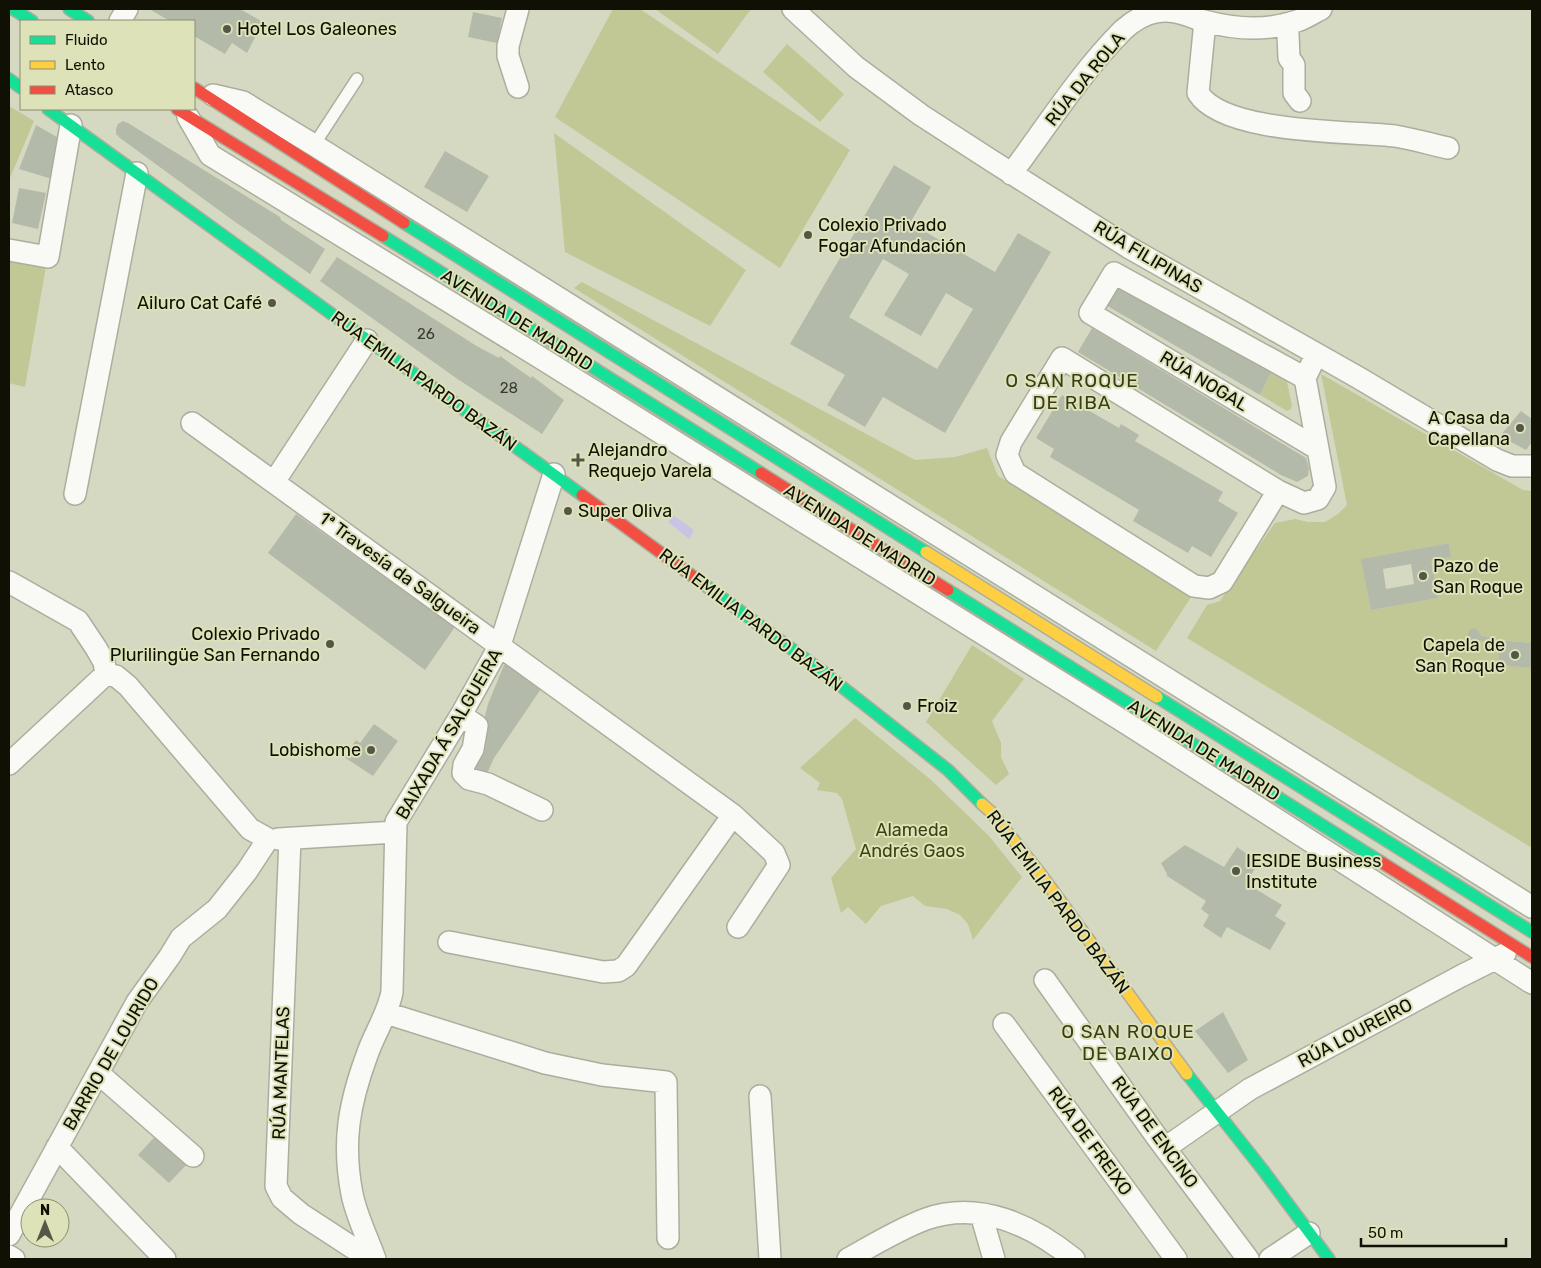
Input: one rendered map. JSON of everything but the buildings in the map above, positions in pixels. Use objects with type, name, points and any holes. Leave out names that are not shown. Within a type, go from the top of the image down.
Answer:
[{"type":"main road","points":[[13,9],[30,20]]},
{"type":"main road","points":[[69,9],[86,20]]},
{"type":"main road","points":[[9,79],[20,87]]},
{"type":"main road","name":"AVENIDA DE MADRID","points":[[196,89],[1529,945]]},
{"type":"main road","name":"RÚA EMILIA PARDO BAZÁN","points":[[49,110],[554,474],[823,672],[948,770],[991,812],[1039,872],[1184,1071],[1263,1170],[1329,1259]]},
{"type":"main road","name":"AVENIDA DE MADRID","points":[[182,112],[1529,945]]},
{"type":"street","points":[[121,20],[127,9]]},
{"type":"street","points":[[518,9],[508,46],[508,56],[518,87]]},
{"type":"street","name":"RÚA FILIPINAS","points":[[793,9],[856,67],[921,115],[1128,247],[1497,460],[1512,466],[1531,464]]},
{"type":"street","name":"RÚA DA ROLA","points":[[1011,174],[1087,72],[1124,29],[1139,18],[1156,10],[1176,12],[1205,21],[1242,27],[1274,27],[1299,21],[1321,9]]},
{"type":"street","points":[[1205,21],[1198,93],[1202,99],[1220,111],[1260,123],[1396,137],[1448,148]]},
{"type":"street","points":[[1285,24],[1288,34],[1289,58],[1294,65],[1294,93],[1300,101]]},
{"type":"street","points":[[196,89],[242,102],[314,145],[1532,907]]},
{"type":"street","name":"AVENIDA DE MADRID","points":[[182,112],[210,154],[1076,691],[1496,958],[1532,983]]},
{"type":"street","points":[[9,250],[48,257],[71,125]]},
{"type":"street","points":[[76,494],[137,173]]},
{"type":"street","name":"RÚA NOGAL","points":[[1305,378],[1114,273],[1090,312],[1318,449]]},
{"type":"street","points":[[274,482],[367,340]]},
{"type":"street","points":[[1278,491],[1222,582],[1210,588],[1194,586],[1015,473],[1007,455],[1011,442],[1062,358],[1278,491],[1304,503],[1318,499],[1325,487],[1305,378],[1316,355]]},
{"type":"street","name":"1ª Travesía da Salgueira","points":[[192,423],[731,813],[774,853],[779,865],[738,927]]},
{"type":"street","name":"BAIXADA Á SALGUEIRA","points":[[376,1259],[352,1196],[346,1140],[356,1086],[371,1043],[386,1013],[392,992],[396,822],[461,715],[500,646],[554,474]]},
{"type":"street","points":[[9,582],[78,621],[104,662],[106,674]]},
{"type":"street","points":[[9,764],[106,674]]},
{"type":"street","points":[[106,674],[116,676],[128,686],[250,829],[268,839],[396,832]]},
{"type":"street","points":[[461,715],[477,726],[473,749],[464,765],[463,773],[469,779],[488,784],[542,810]]},
{"type":"street","points":[[449,942],[603,972],[618,971],[626,966],[731,813]]},
{"type":"street","name":"BARRIO DE LOURIDO","points":[[9,1236],[137,1002],[181,938],[218,909],[268,839]]},
{"type":"street","name":"RÚA MANTELAS","points":[[290,839],[276,1186],[282,1198],[301,1214],[370,1259]]},
{"type":"street","name":"RÚA LOUREIRO","points":[[1165,1148],[1250,1089],[1461,976],[1496,958],[1529,945]]},
{"type":"street","name":"RÚA DE ENCINO","points":[[1045,980],[1165,1148],[1248,1259]]},
{"type":"street","points":[[386,1013],[545,1063],[602,1075],[666,1082],[668,1238]]},
{"type":"street","name":"RÚA DE FREIXO","points":[[1004,1024],[1176,1259]]},
{"type":"street","points":[[98,1074],[193,1156]]},
{"type":"street","points":[[760,1096],[770,1259]]},
{"type":"street","points":[[57,1147],[165,1259]]},
{"type":"street","points":[[848,1259],[926,1220],[954,1213],[981,1214],[1015,1223],[1056,1245],[1074,1259]]},
{"type":"street","points":[[981,1214],[994,1259]]},
{"type":"street","points":[[1270,1259],[1309,1233]]},
{"type":"street","points":[[9,1256],[14,1259]]},
{"type":"lane","points":[[314,145],[357,79]]},
{"type":"green space","points":[[613,9],[640,9],[850,150],[780,268],[555,117]]},
{"type":"green space","points":[[655,9],[751,9],[718,54]]},
{"type":"green space","points":[[787,44],[844,94],[820,122],[763,72]]},
{"type":"green space","points":[[9,106],[34,121],[10,178],[9,178]]},
{"type":"green space","points":[[554,133],[746,270],[710,326],[565,252]]},
{"type":"green space","points":[[9,259],[46,266],[25,387],[9,383]]},
{"type":"green space","points":[[582,282],[915,460],[955,457],[987,448],[998,476],[1193,594],[1156,651],[574,288]]},
{"type":"green space","points":[[1274,367],[1285,373],[1292,405],[1291,409],[1287,411],[1260,395]]},
{"type":"green space","points":[[1321,374],[1523,490],[1532,491],[1532,643],[1500,640],[1498,665],[1532,668],[1532,848],[1187,638],[1207,605],[1220,601],[1275,523],[1295,519],[1308,522],[1325,522],[1338,514],[1347,505]],"holes":[[[1449,543],[1451,557],[1431,561],[1437,598],[1371,610],[1362,559]]]},
{"type":"green space","points":[[972,645],[1024,679],[992,721],[1001,743],[1001,757],[1009,774],[996,785],[926,722]]},
{"type":"green space","name":"Alameda Andrés Gaos","points":[[855,718],[930,779],[989,836],[1022,877],[973,940],[968,924],[960,915],[947,909],[925,906],[913,896],[881,906],[866,924],[848,907],[841,913],[831,878],[856,849],[842,799],[837,793],[817,790],[820,783],[800,768]]},
{"type":"shaded area","points":[[673,515],[694,530],[689,539],[668,522]]},
{"type":"traffic: fast","points":[[13,9],[30,20]]},
{"type":"traffic: fast","points":[[69,9],[86,20]]},
{"type":"traffic: fast","points":[[9,79],[20,87]]},
{"type":"traffic: fast","points":[[49,110],[582,495]]},
{"type":"traffic: fast","points":[[404,223],[926,552]]},
{"type":"traffic: fast","points":[[383,236],[761,473]]},
{"type":"traffic: fast","points":[[702,583],[823,672],[948,770],[982,804]]},
{"type":"traffic: fast","points":[[948,590],[1381,862]]},
{"type":"traffic: fast","points":[[1157,697],[1532,932]]},
{"type":"traffic: fast","points":[[1187,1074],[1263,1170],[1329,1259]]},
{"type":"traffic: slow","points":[[926,552],[1157,697]]},
{"type":"traffic: slow","points":[[982,804],[991,812],[1039,872],[1187,1074]]},
{"type":"traffic: jam","points":[[195,89],[404,223]]},
{"type":"traffic: jam","points":[[179,110],[383,236]]},
{"type":"traffic: jam","points":[[761,473],[948,590]]},
{"type":"traffic: jam","points":[[582,495],[702,583]]},
{"type":"traffic: jam","points":[[1381,862],[1532,957]]},
{"type":"place","name":"Hotel Los Galeones","points":[[227,29]]},
{"type":"place","name":"Colexio Privado Fogar Afundación","points":[[808,235]]},
{"type":"place","name":"Ailuro Cat Café","points":[[272,303]]},
{"type":"place","name":"A Casa da Capellana","points":[[1520,428]]},
{"type":"place","name":"Alejandro Requejo Varela","points":[[578,460]]},
{"type":"place","name":"Super Oliva","points":[[568,511]]},
{"type":"place","name":"Pazo de San Roque","points":[[1423,576]]},
{"type":"place","name":"Colexio Privado Plurilingüe San Fernando","points":[[330,644]]},
{"type":"place","name":"Capela de San Roque","points":[[1515,655]]},
{"type":"place","name":"Froiz","points":[[907,706]]},
{"type":"place","name":"Lobishome","points":[[371,750]]},
{"type":"place","name":"IESIDE Business Institute","points":[[1236,871]]},
{"type":"district","name":"O SAN ROQUE DE RIBA","points":[[1072,391]]},
{"type":"district","name":"O SAN ROQUE DE BAIXO","points":[[1128,1042]]}]
